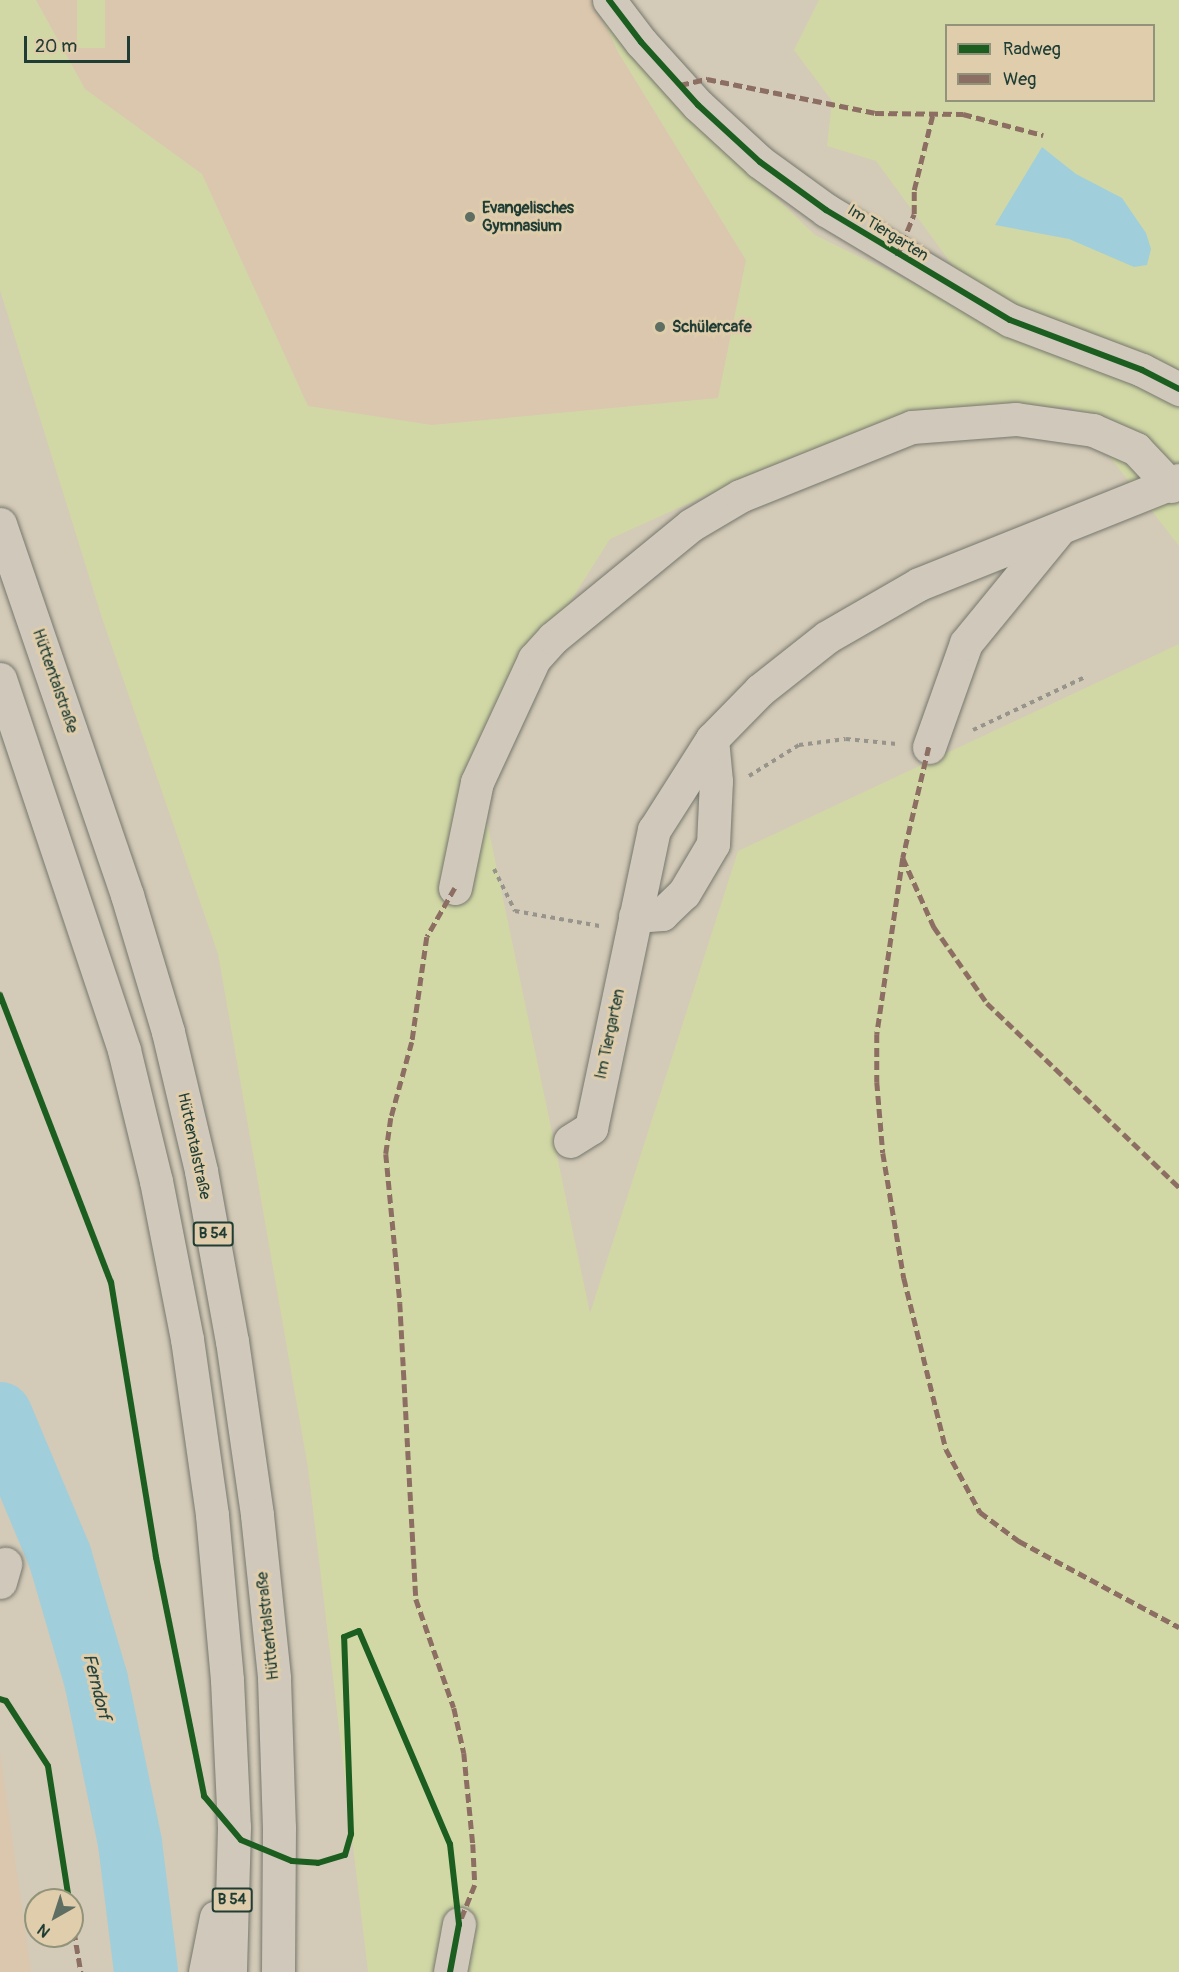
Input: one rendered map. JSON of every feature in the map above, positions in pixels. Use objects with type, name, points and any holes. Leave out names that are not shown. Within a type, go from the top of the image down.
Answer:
[{"type":"main road","name":"Im Tiergarten","points":[[609,0],[641,42],[706,112],[760,162],[826,210],[1010,320],[1142,369],[1179,389]]},
{"type":"main road","points":[[455,888],[477,782],[534,658],[553,638],[691,525],[740,496],[912,427],[1016,419],[1093,430],[1136,449],[1175,483]]},
{"type":"main road","name":"Im Tiergarten","points":[[570,1141],[591,1128],[654,830],[712,739],[760,690],[827,638],[919,584],[1175,483]]},
{"type":"main road","name":"Hüttentalstraße","points":[[0,524],[127,895],[168,1032],[201,1171],[249,1457],[274,1678],[279,1828],[278,1972]]},
{"type":"main road","points":[[929,747],[966,643],[1058,530]]},
{"type":"main road","name":"B 54","points":[[0,679],[124,1050],[156,1181],[187,1339],[212,1515],[227,1680],[234,1827],[230,1972]]},
{"type":"main road","points":[[635,916],[662,914],[684,892],[713,844],[717,781],[712,739]]},
{"type":"main road","points":[[205,1972],[234,1827]]},
{"type":"main road","points":[[450,1972],[459,1924]]},
{"type":"path","points":[[515,911],[593,926]]},
{"type":"shaded area","name":"Evangelisches Gymnasium","points":[[36,0],[593,0],[618,52],[746,260],[718,398],[432,425],[308,406],[202,174],[85,89]]},
{"type":"shaded area","points":[[0,1753],[24,1923],[24,1948],[28,1948],[31,1972],[0,1972]]},
{"type":"green space","points":[[0,0],[36,0],[85,89],[202,174],[308,406],[432,425],[718,398],[746,260],[618,52],[598,9],[677,102],[815,235],[995,323],[876,161],[827,146],[832,101],[794,50],[819,0],[1179,0],[1179,546],[1071,407],[999,406],[908,417],[791,457],[610,539],[473,755],[590,1313],[738,851],[1179,644],[1179,1972],[368,1972],[308,1468],[218,954],[102,618],[0,290]]},
{"type":"green space","points":[[77,0],[105,0],[105,48],[77,48]]},
{"type":"water","points":[[1042,147],[1076,174],[1122,198],[1146,233],[1151,249],[1147,265],[1134,267],[1069,239],[995,225]]},
{"type":"waterway","name":"Ferndorf","points":[[0,1414],[60,1557],[96,1680],[130,1843],[146,1972]]},
{"type":"marked path","points":[[680,85],[707,79],[875,113],[963,114],[1043,135]]},
{"type":"marked path","points":[[897,256],[914,214],[914,190],[933,113]]},
{"type":"marked path","points":[[929,747],[903,858],[877,1034],[877,1082],[883,1153],[904,1278],[946,1449],[980,1512],[1019,1541],[1179,1627]]},
{"type":"marked path","points":[[903,858],[934,927],[987,1003],[1179,1187]]},
{"type":"marked path","points":[[455,888],[427,937],[412,1042],[391,1118],[386,1154],[400,1303],[416,1599],[454,1708],[464,1753],[473,1844],[475,1885],[460,1922]]},
{"type":"marked path","points":[[77,1948],[81,1972]]},
{"type":"cycle path","points":[[609,0],[641,42],[698,105],[760,162],[826,210],[1010,320],[1142,370],[1179,389]]},
{"type":"cycle path","points":[[0,995],[111,1282],[156,1557],[204,1796],[241,1840],[292,1861],[318,1863],[345,1855],[351,1834],[344,1637],[359,1631],[450,1844],[459,1924],[450,1972]]},
{"type":"cycle path","points":[[0,1699],[6,1701],[48,1766],[67,1888]]},
{"type":"place","name":"Evangelisches Gymnasium","points":[[470,217]]},
{"type":"place","name":"Schülercafe","points":[[660,327]]}]
